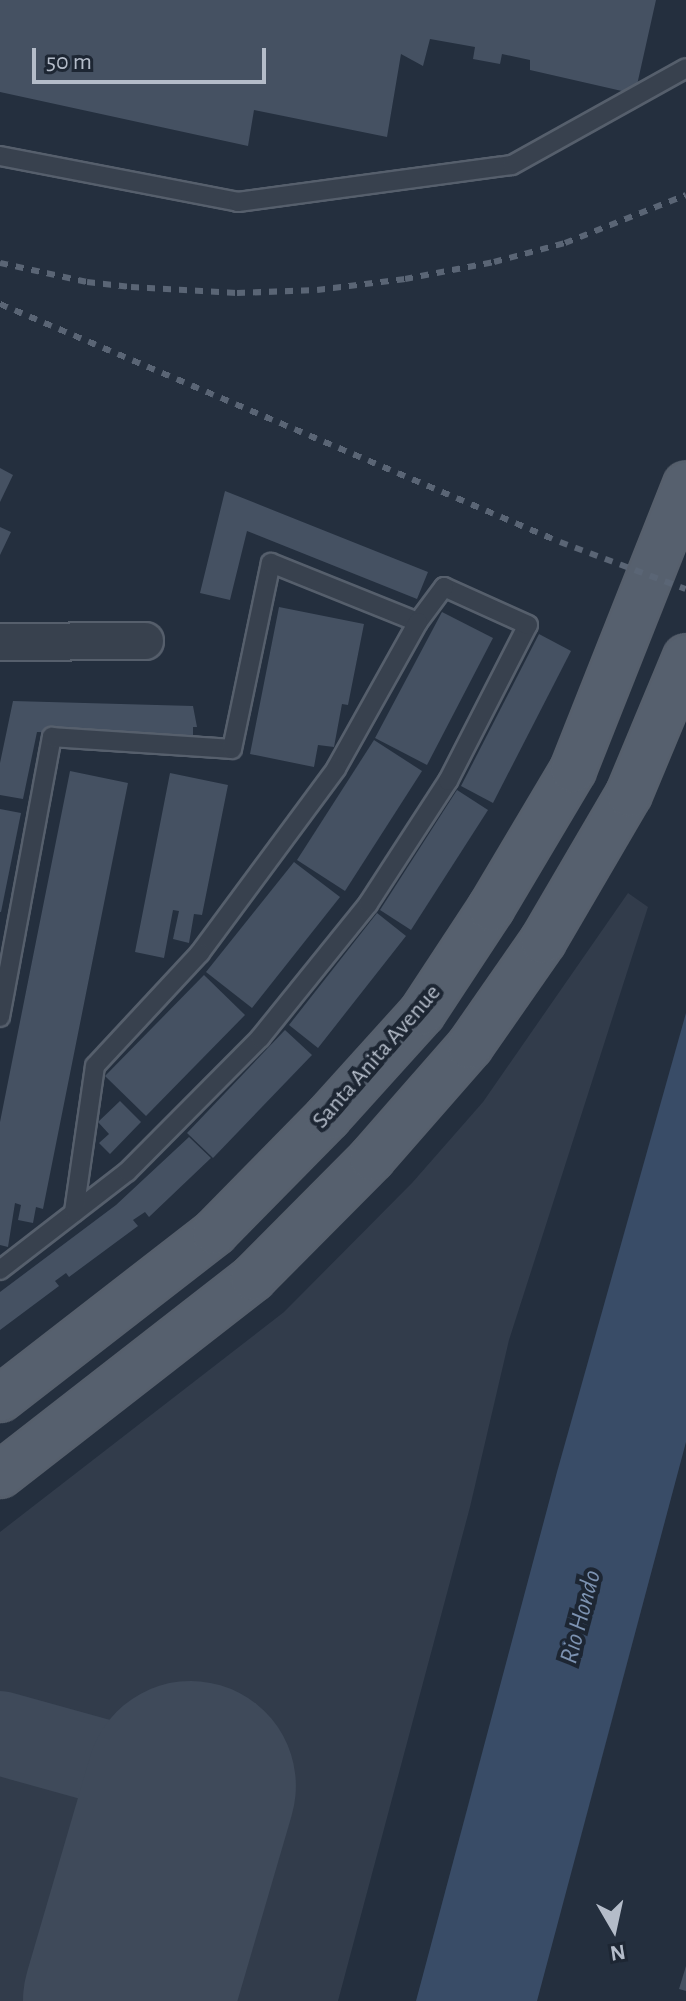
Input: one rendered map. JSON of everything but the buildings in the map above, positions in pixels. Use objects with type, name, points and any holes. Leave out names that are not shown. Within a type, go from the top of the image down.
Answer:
[{"type":"main road","name":"Santa Anita Avenue","points":[[0,1399],[215,1232],[328,1117],[422,1013],[491,908],[573,770],[686,485]]},
{"type":"main road","points":[[0,1475],[253,1278],[372,1158],[470,1046],[543,941],[629,794],[686,657]]},
{"type":"street","points":[[0,642],[145,641]]},
{"type":"lane","points":[[0,156],[238,202],[512,165],[686,68]]},
{"type":"lane","points":[[0,1017],[52,737],[232,749],[271,563],[418,622]]},
{"type":"lane","points":[[0,1270],[127,1172],[260,1038],[368,904],[448,781],[528,625],[444,587],[418,622],[336,769],[200,953],[95,1066],[74,1212]]},
{"type":"shaded area","points":[[628,893],[648,907],[509,1340],[470,1507],[338,2001],[0,2001],[0,1532],[284,1312],[412,1183],[483,1102]]},
{"type":"water","name":"Rio Hondo","points":[[686,1013],[686,1442],[537,2001],[416,2001],[557,1472]]},
{"type":"taxiway","points":[[0,1733],[191,1786]]},
{"type":"runway","points":[[128,2001],[191,1786]]},
{"type":"railway","points":[[0,263],[87,282],[131,287],[237,293],[317,290],[405,279],[494,262],[565,243],[686,195]]},
{"type":"railway","points":[[0,304],[560,542],[686,589]]}]
